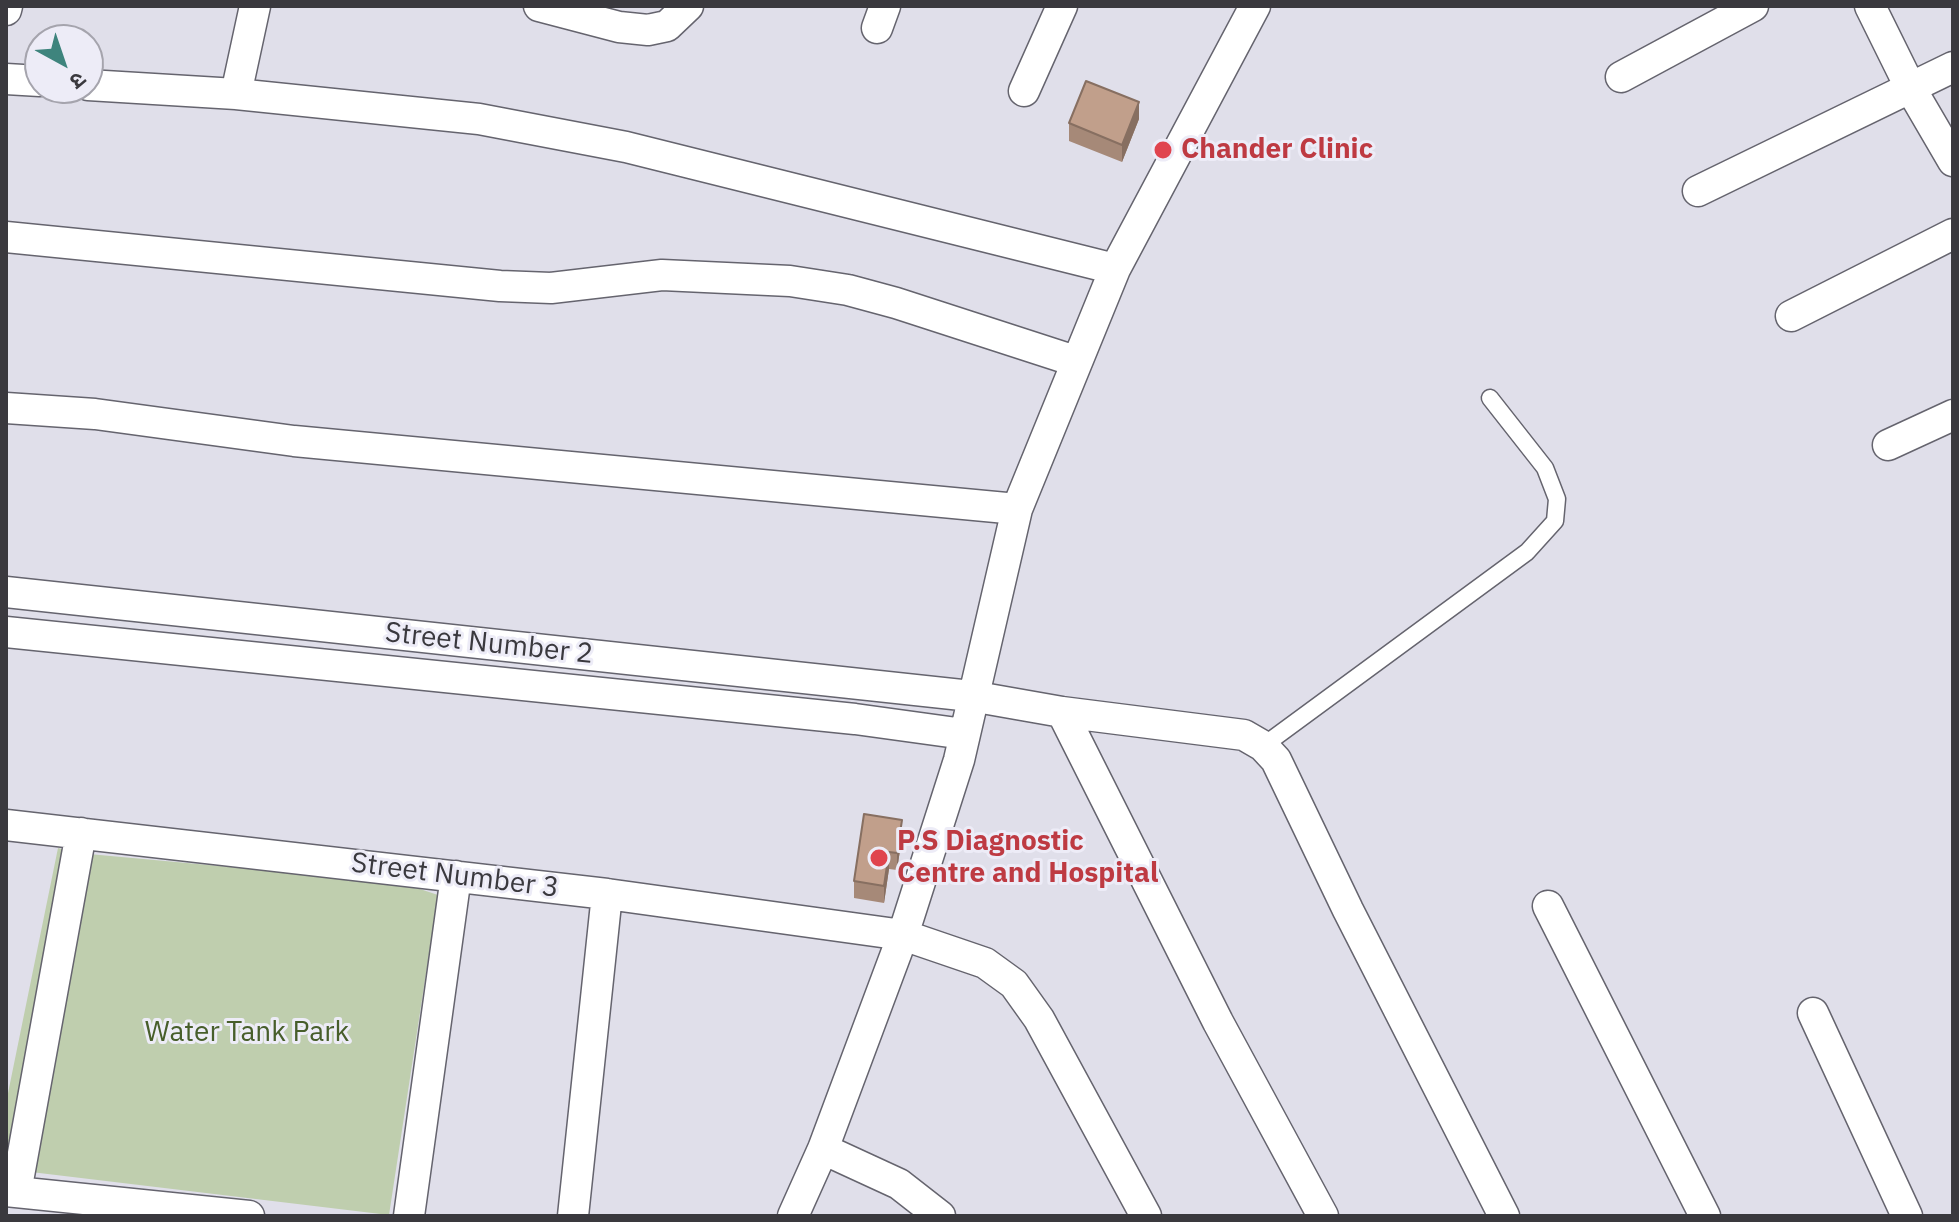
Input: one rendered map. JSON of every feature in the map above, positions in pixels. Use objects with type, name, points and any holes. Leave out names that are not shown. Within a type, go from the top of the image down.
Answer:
[{"type":"street","points":[[236,94],[255,6]]},
{"type":"street","points":[[539,6],[619,27],[648,30],[667,26],[688,6]]},
{"type":"street","points":[[1024,91],[1062,6]]},
{"type":"street","points":[[793,1216],[823,1149],[903,935],[964,734],[1017,509],[1115,269],[1255,6]]},
{"type":"street","points":[[1621,77],[1753,6]]},
{"type":"street","points":[[1870,6],[1911,89],[1953,161]]},
{"type":"street","points":[[1698,191],[1953,67]]},
{"type":"street","points":[[104,86],[236,94],[479,119],[626,147],[1115,269]]},
{"type":"street","points":[[1791,316],[1953,234]]},
{"type":"street","points":[[6,237],[500,286],[551,288],[662,275],[790,281],[848,290],[896,303],[1075,361]]},
{"type":"street","points":[[6,408],[95,414],[294,441],[1017,509]]},
{"type":"street","points":[[1888,445],[1953,415]]},
{"type":"street","name":"Street Number 2","points":[[6,592],[971,696],[1062,712],[1244,735],[1263,746]]},
{"type":"street","points":[[6,632],[855,719],[964,734]]},
{"type":"street","points":[[1062,712],[1218,1022],[1323,1216]]},
{"type":"street","points":[[1263,746],[1276,760],[1348,910],[1504,1216]]},
{"type":"street","name":"Street Number 3","points":[[6,825],[607,894],[903,935],[985,963],[1014,984],[1039,1019],[1146,1216]]},
{"type":"street","points":[[81,833],[11,1192],[249,1216]]},
{"type":"street","points":[[409,1216],[456,876]]},
{"type":"street","points":[[573,1216],[607,894]]},
{"type":"street","points":[[1548,906],[1705,1216]]},
{"type":"street","points":[[1813,1013],[1907,1216]]},
{"type":"street","points":[[823,1149],[899,1184],[940,1216]]},
{"type":"lane","points":[[1263,746],[1527,552],[1555,521],[1557,499],[1545,468],[1490,398]]},
{"type":"green space","name":"Water Tank Park","points":[[58,848],[78,853],[350,878],[420,889],[438,895],[389,1215],[6,1169],[6,1103]]},
{"type":"building","points":[[1086,81],[1139,102],[1122,145],[1069,123]]},
{"type":"building","points":[[864,814],[902,820],[897,853],[889,852],[884,886],[854,881]]},
{"type":"place","name":"Chander Clinic","points":[[1163,150]]},
{"type":"place","name":"P.S Diagnostic Centre and Hospital","points":[[879,858]]}]
